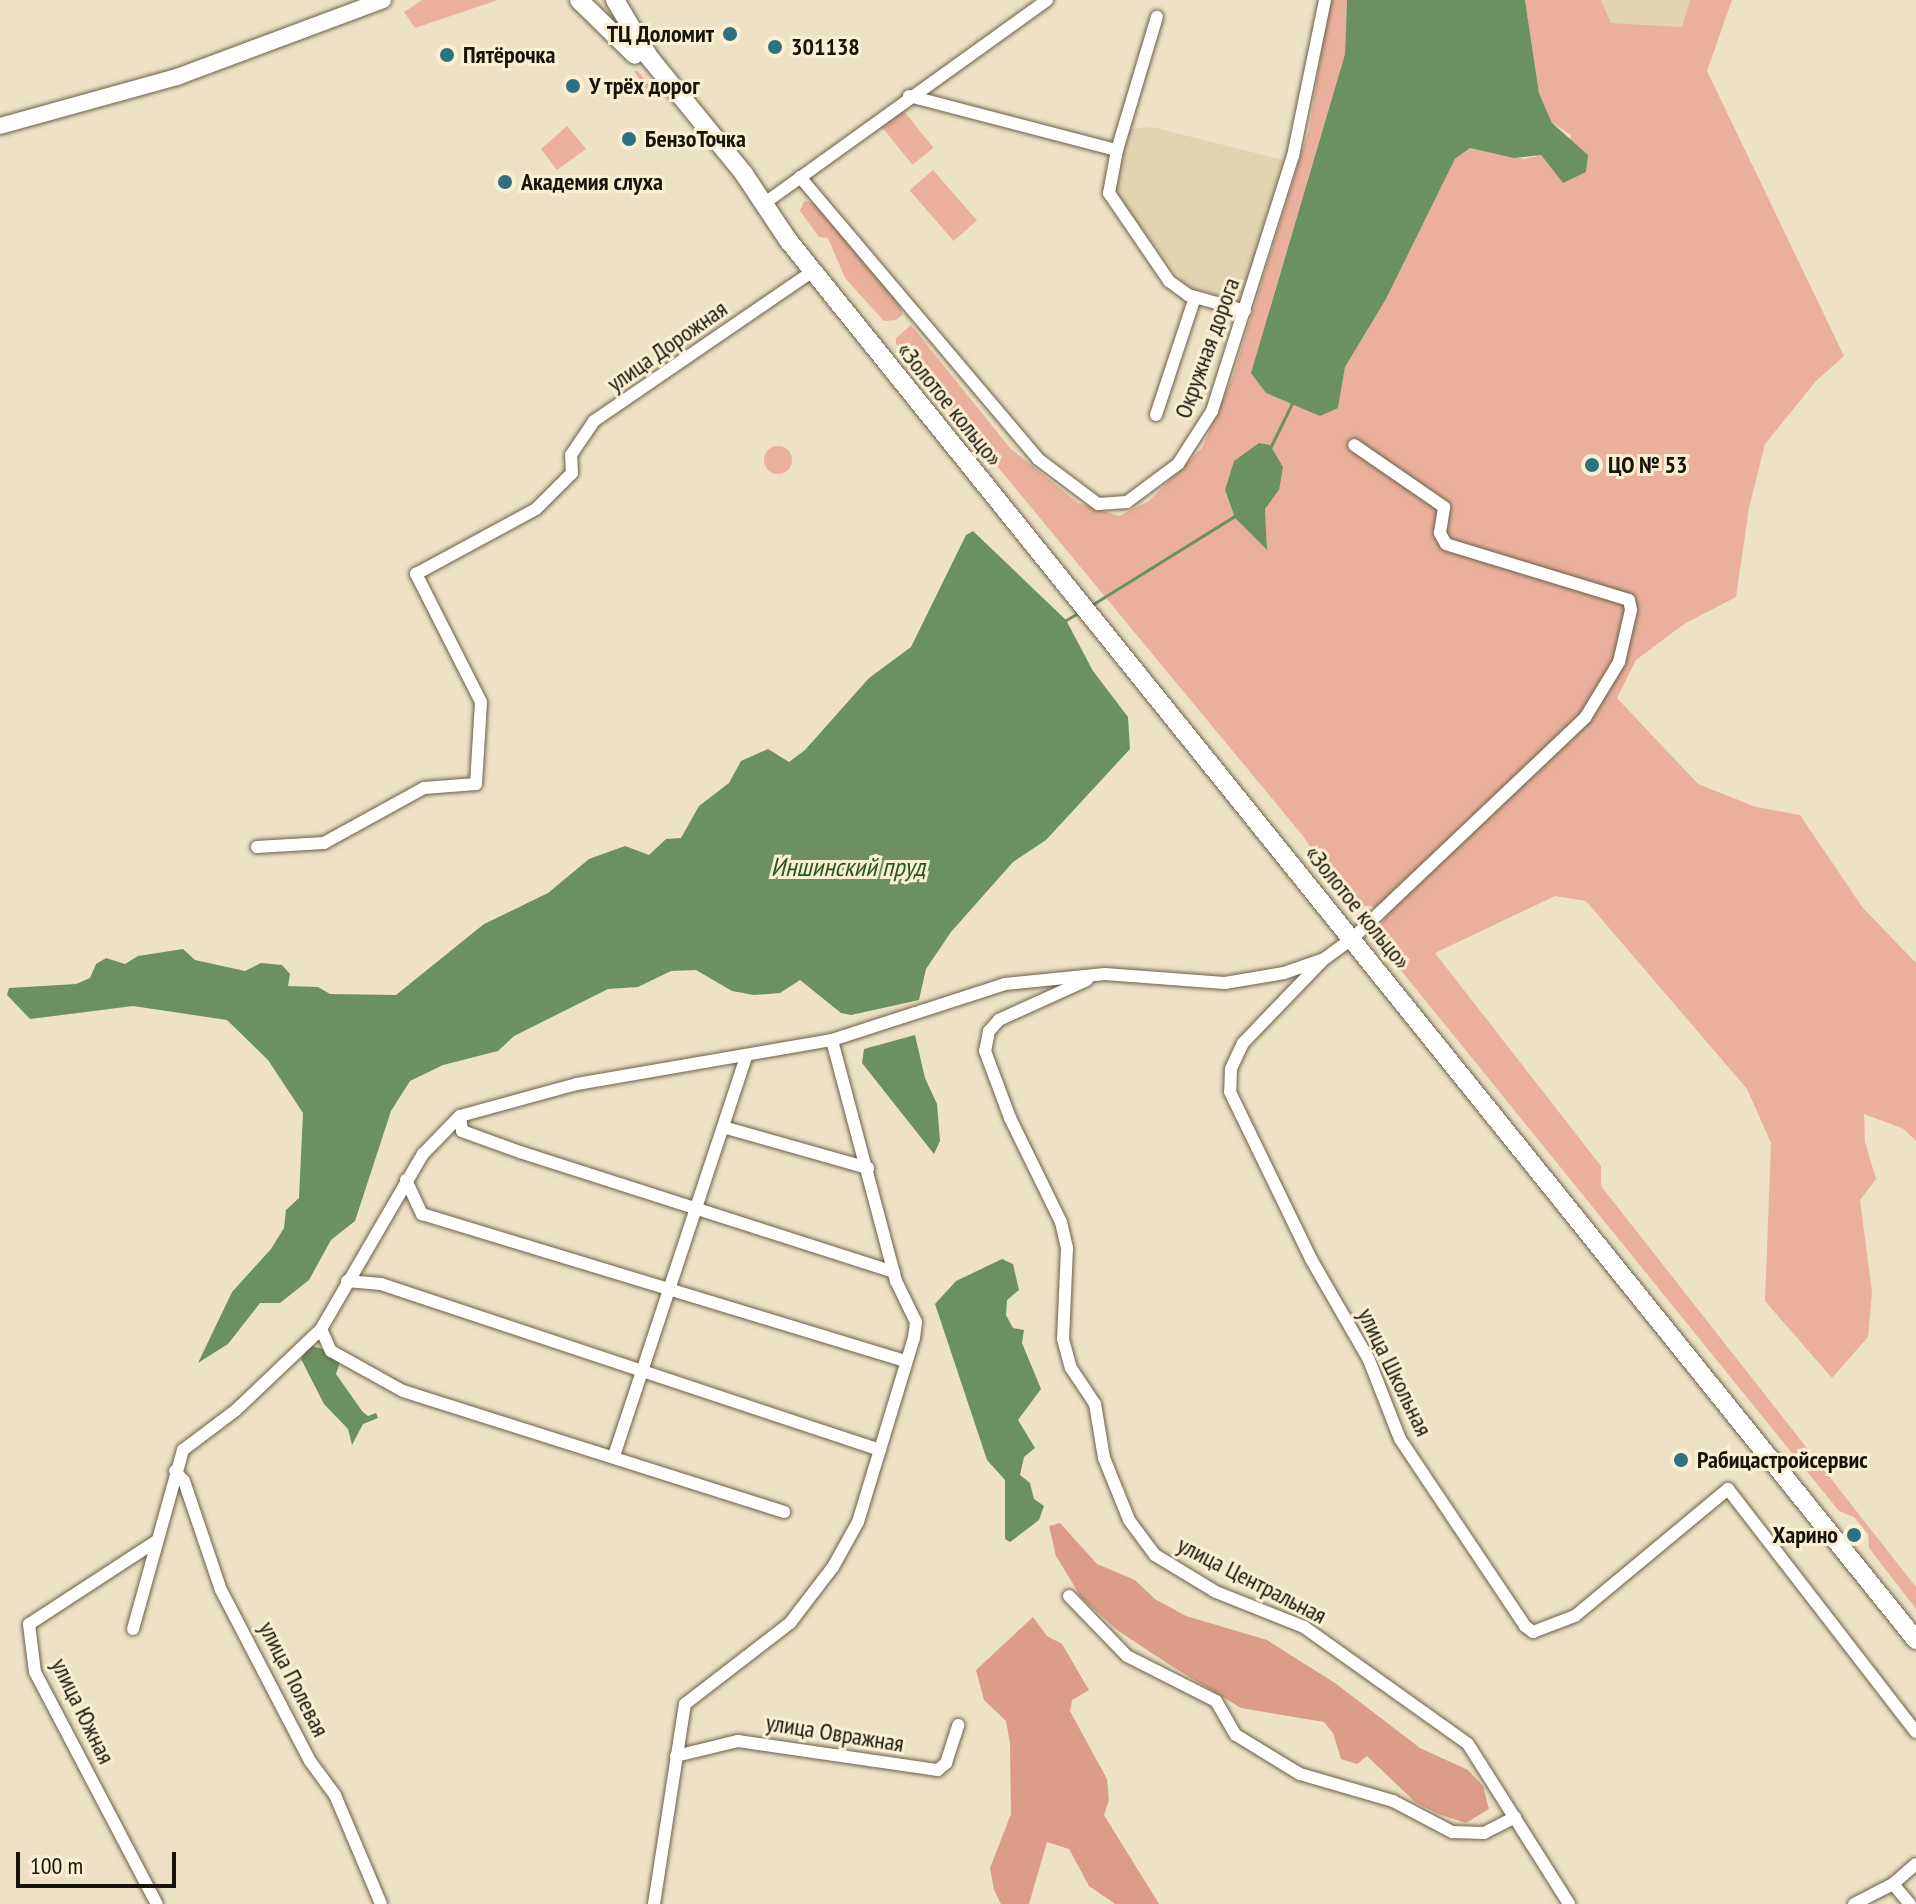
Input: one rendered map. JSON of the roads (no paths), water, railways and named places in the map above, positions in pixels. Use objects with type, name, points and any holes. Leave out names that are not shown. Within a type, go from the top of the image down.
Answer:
[{"type":"highway","name":"«Золотое кольцо»","points":[[579,0],[609,25],[736,182],[759,201]]},
{"type":"highway","name":"«Золотое кольцо»","points":[[615,0],[649,57],[744,174],[759,201],[813,271],[1916,1640]]},
{"type":"main road","points":[[0,126],[177,77],[383,0]]},
{"type":"street","points":[[759,201],[800,177],[1047,0]]},
{"type":"street","name":"Окружная дорога","points":[[800,177],[1018,438],[1098,504],[1114,506],[1139,497],[1188,453],[1212,411],[1293,156],[1325,0]]},
{"type":"street","points":[[1157,17],[1117,150],[1109,193],[1169,281],[1195,297],[1245,311]]},
{"type":"street","points":[[909,96],[1117,150]]},
{"type":"street","name":"улица Дорожная","points":[[257,847],[324,843],[424,788],[476,784],[481,702],[416,574],[536,509],[572,473],[571,455],[594,421],[813,271]]},
{"type":"street","points":[[1156,415],[1195,297]]},
{"type":"street","points":[[133,1629],[183,1450],[236,1410],[321,1329],[406,1180],[441,1130],[460,1116],[577,1084],[832,1040],[1005,984],[1105,974],[1225,983],[1284,973],[1324,959],[1353,938],[1585,718],[1614,674],[1631,610],[1626,599],[1446,544],[1440,533],[1444,507],[1354,445]]},
{"type":"street","name":"улица Школьная","points":[[1324,959],[1243,1043],[1231,1069],[1230,1092],[1311,1259],[1369,1360],[1400,1439],[1525,1626],[1533,1632],[1577,1615],[1728,1489],[1916,1732]]},
{"type":"street","name":"улица Центральная","points":[[1105,974],[1005,1016],[989,1031],[985,1051],[1064,1231],[1063,1339],[1071,1368],[1095,1404],[1104,1458],[1129,1520],[1155,1555],[1216,1592],[1304,1627],[1468,1744],[1569,1904]]},
{"type":"street","points":[[654,1904],[686,1702],[790,1623],[833,1567],[858,1522],[916,1322],[894,1272],[832,1040]]},
{"type":"street","points":[[614,1456],[746,1056]]},
{"type":"street","points":[[460,1116],[462,1131],[894,1272]]},
{"type":"street","points":[[723,1127],[868,1168]]},
{"type":"street","points":[[406,1180],[422,1214],[668,1292],[905,1361]]},
{"type":"street","points":[[347,1281],[381,1284],[880,1450]]},
{"type":"street","points":[[321,1329],[331,1351],[403,1391],[784,1512]]},
{"type":"street","name":"улица Полевая","points":[[175,1471],[184,1481],[221,1590],[310,1761],[335,1795],[381,1904]]},
{"type":"street","name":"улица Южная","points":[[155,1542],[29,1624],[35,1672],[157,1904]]},
{"type":"street","points":[[1069,1596],[1127,1656],[1216,1701],[1236,1735],[1300,1774],[1393,1801],[1452,1832],[1484,1833],[1515,1817]]},
{"type":"street","name":"улица Овражная","points":[[676,1756],[738,1741],[938,1770],[946,1763],[958,1725]]},
{"type":"street","points":[[1854,1904],[1893,1884],[1916,1864]]},
{"type":"street","points":[[1893,1884],[1910,1904]]},
{"type":"water","points":[[1347,0],[1525,0],[1539,93],[1552,123],[1588,155],[1586,172],[1563,183],[1541,155],[1514,158],[1470,148],[1455,159],[1386,299],[1345,367],[1338,408],[1320,416],[1266,393],[1251,373],[1345,54]]},
{"type":"water","points":[[1259,443],[1270,445],[1283,467],[1279,490],[1265,509],[1267,550],[1235,518],[1225,490],[1234,461]]},
{"type":"water","name":"Иншинский пруд","points":[[973,531],[1066,620],[1093,671],[1128,717],[1130,749],[1046,840],[1013,862],[951,932],[926,969],[919,1000],[851,1015],[841,1013],[800,980],[780,993],[754,995],[732,991],[696,970],[671,971],[638,987],[608,989],[514,1036],[498,1051],[443,1065],[410,1081],[391,1111],[355,1221],[331,1240],[309,1280],[280,1303],[260,1303],[228,1344],[198,1363],[232,1292],[271,1249],[284,1228],[286,1210],[299,1198],[303,1113],[268,1060],[227,1020],[133,1006],[30,1019],[7,995],[9,988],[76,984],[90,978],[96,964],[106,958],[125,964],[138,956],[183,949],[195,960],[245,971],[261,963],[282,965],[290,974],[288,986],[318,987],[330,994],[396,995],[484,924],[548,893],[589,859],[625,846],[649,855],[666,839],[681,838],[699,806],[729,783],[741,761],[768,749],[789,762],[805,750],[869,678],[911,647],[966,535]]},
{"type":"water","points":[[915,1035],[925,1078],[937,1104],[940,1141],[934,1154],[862,1063],[864,1049]]},
{"type":"water","points":[[1002,1259],[1013,1264],[1019,1290],[1007,1300],[1006,1315],[1013,1328],[1024,1330],[1022,1343],[1041,1389],[1018,1420],[1035,1448],[1024,1457],[1020,1475],[1030,1483],[1034,1499],[1044,1506],[1039,1520],[1010,1542],[1005,1539],[1005,1480],[987,1460],[935,1304],[956,1281]]},
{"type":"water","points":[[309,1345],[329,1351],[340,1362],[336,1374],[362,1411],[368,1416],[376,1413],[378,1418],[363,1424],[352,1445],[348,1429],[324,1404],[301,1359]]},
{"type":"waterway","points":[[1270,448],[1293,401]]},
{"type":"waterway","points":[[1090,606],[1236,515]]},
{"type":"waterway","points":[[1066,620],[1080,612]]},
{"type":"place","name":"ТЦ Доломит","points":[[730,34]]},
{"type":"place","name":"301138","points":[[775,47]]},
{"type":"place","name":"Пятёрочка","points":[[447,55]]},
{"type":"place","name":"У трёх дорог","points":[[573,86]]},
{"type":"place","name":"БензоТочка","points":[[629,139]]},
{"type":"place","name":"Академия слуха","points":[[505,182]]},
{"type":"place","name":"ЦО № 53","points":[[1592,465]]},
{"type":"place","name":"Рабицастройсервис","points":[[1681,1460]]},
{"type":"place","name":"Харино","points":[[1854,1535]]}]
